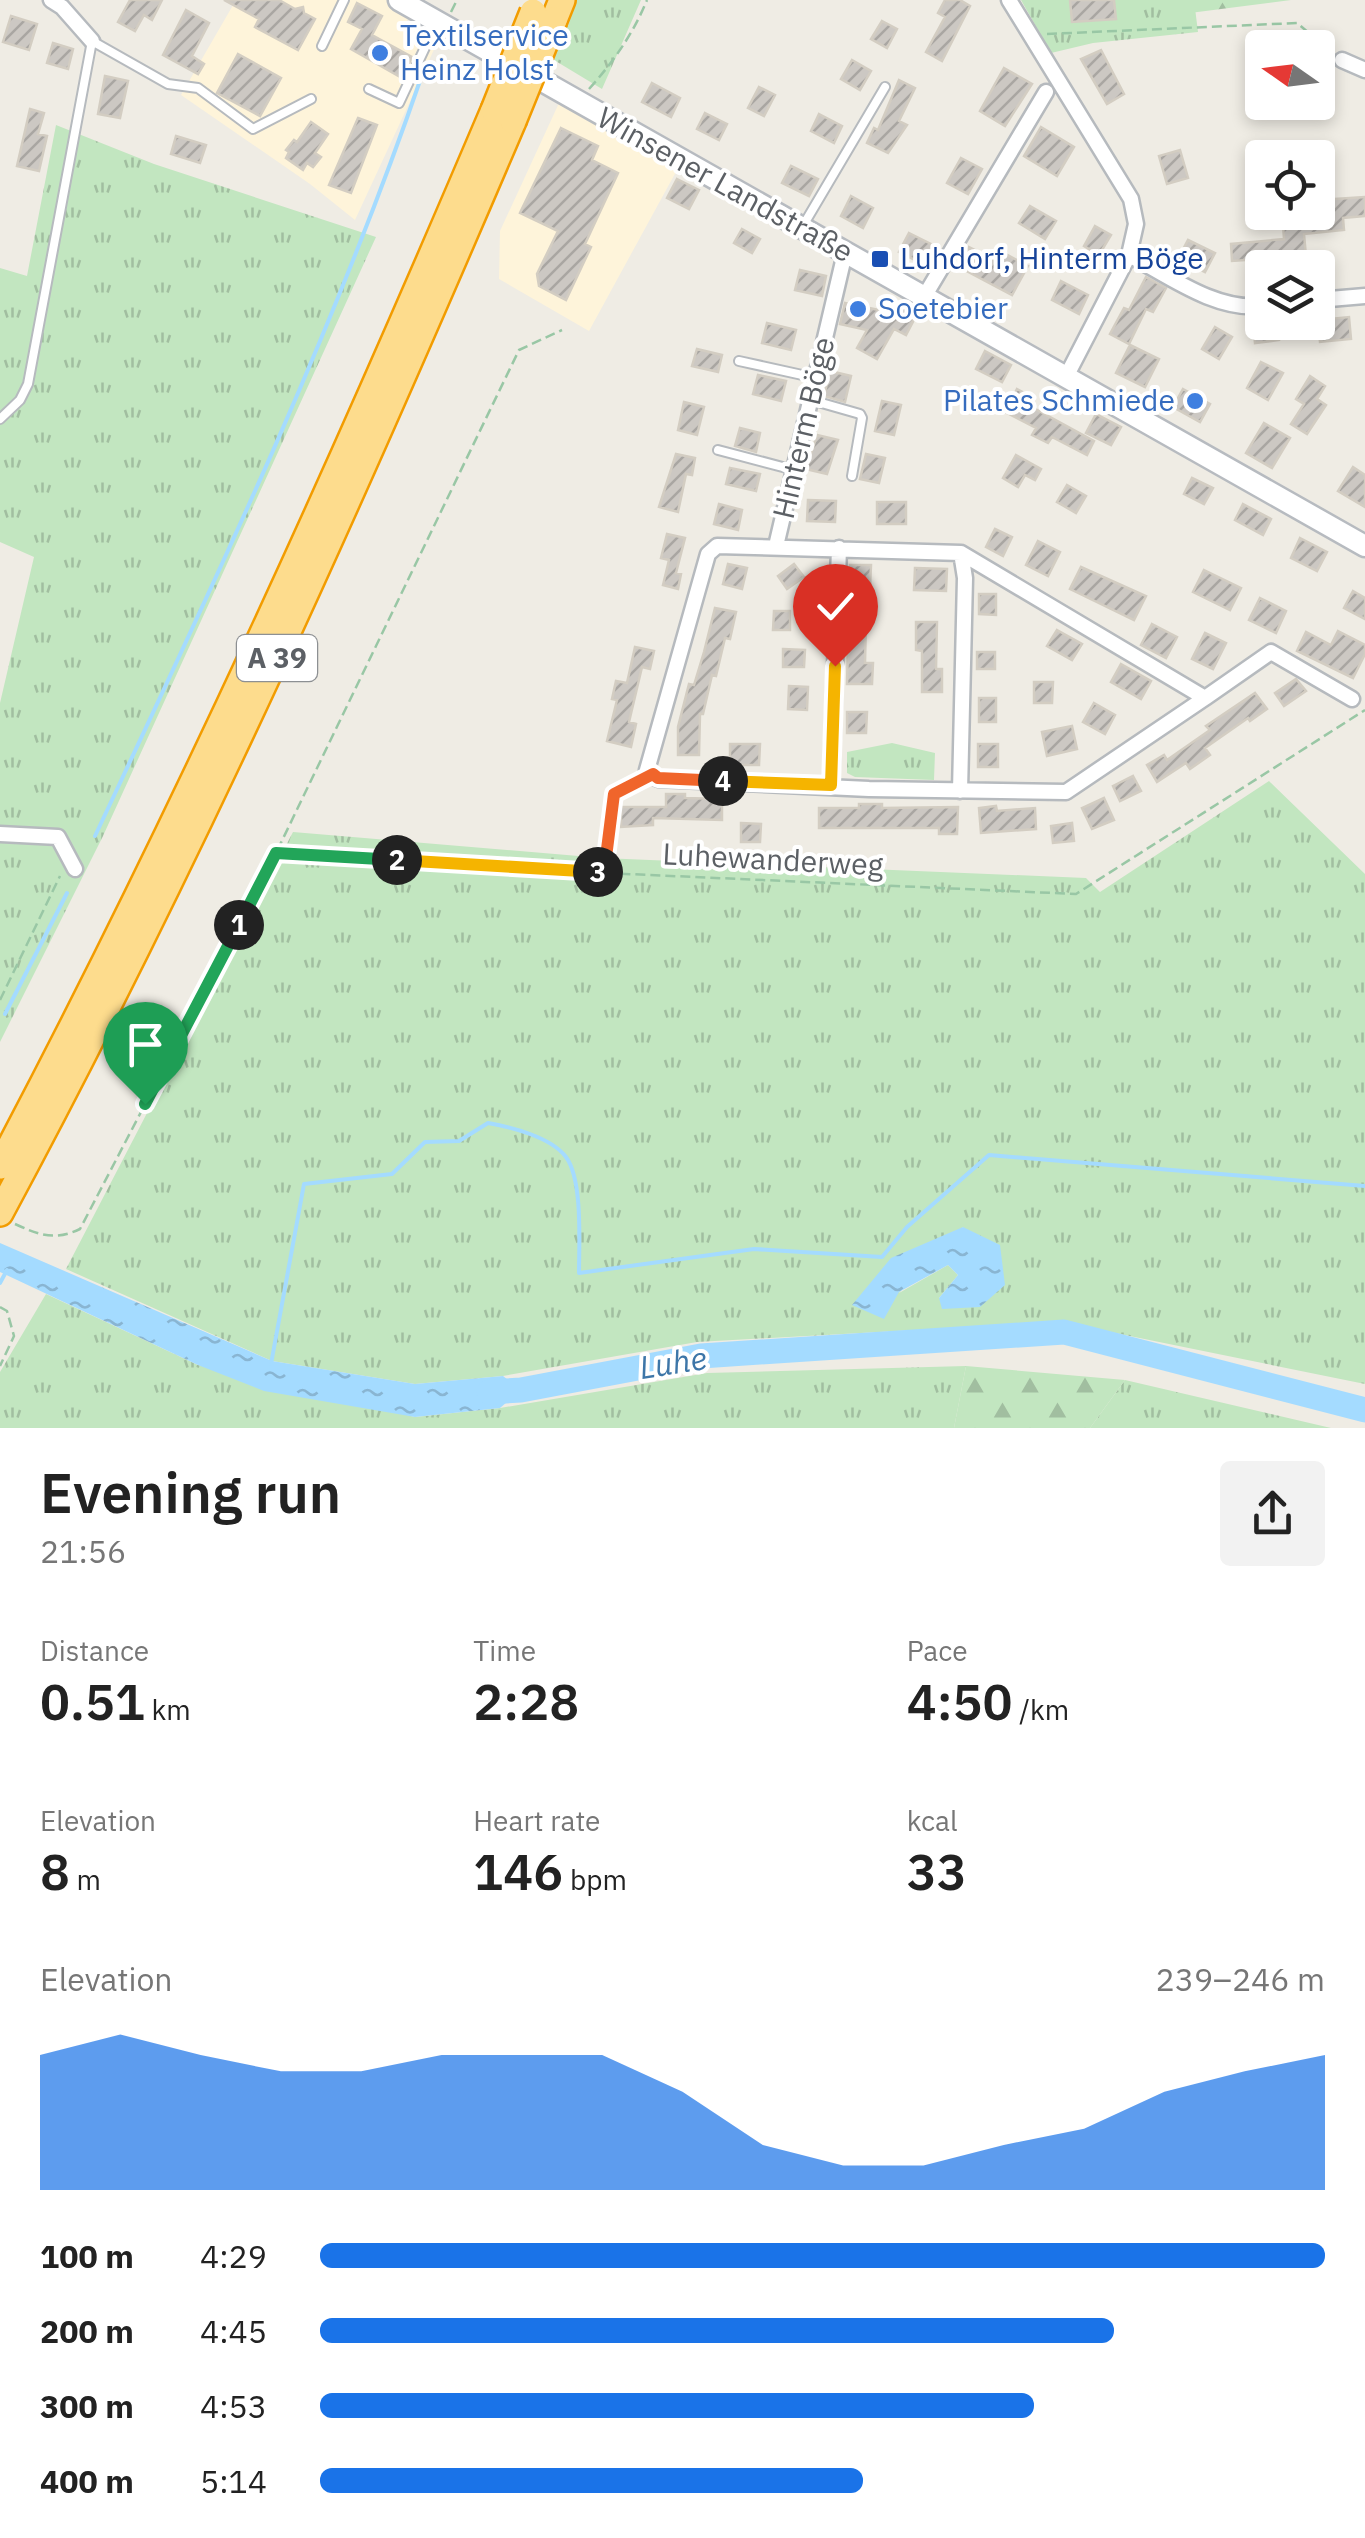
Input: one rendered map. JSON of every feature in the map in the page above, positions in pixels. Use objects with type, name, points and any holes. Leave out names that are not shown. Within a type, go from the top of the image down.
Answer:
[{"type":"highway","name":"A 39","points":[[6,1218],[8,1175],[91,1040],[268,677],[356,483],[547,8]]},
{"type":"main road","name":"Winsener Landstraße","points":[[411,3],[438,22],[1365,546]]},
{"type":"street","points":[[51,0],[92,41]]},
{"type":"street","points":[[1009,0],[1131,199],[1136,224],[1129,255],[1066,377]]},
{"type":"street","points":[[1342,60],[1365,70]]},
{"type":"street","points":[[924,297],[1046,92]]},
{"type":"street","name":"Hinterm Böge","points":[[776,546],[846,252]]},
{"type":"street","points":[[1129,255],[1210,298],[1245,305]]},
{"type":"street","points":[[1335,299],[1365,296]]},
{"type":"street","points":[[1205,698],[961,553],[717,546],[708,554],[647,770],[658,778],[1066,792],[1205,698],[1271,652],[1352,699]]},
{"type":"street","points":[[831,785],[839,548]]},
{"type":"street","points":[[960,791],[964,578],[961,553]]},
{"type":"street","points":[[0,834],[58,838],[76,869]]},
{"type":"lane","points":[[322,46],[344,0]]},
{"type":"lane","points":[[369,89],[399,104],[438,22]]},
{"type":"lane","points":[[0,419],[20,400],[28,384],[92,41],[168,84],[198,88],[253,129],[312,99]]},
{"type":"lane","points":[[802,228],[885,87]]},
{"type":"lane","points":[[739,361],[816,378]]},
{"type":"lane","points":[[810,400],[860,414],[852,476]]},
{"type":"lane","points":[[718,450],[794,470]]},
{"type":"path","points":[[581,103],[630,37],[648,0]]},
{"type":"path","points":[[1032,34],[1298,22],[1342,60]]},
{"type":"path","points":[[6,1218],[38,1234],[61,1238],[80,1229],[276,853],[519,350],[562,330]]},
{"type":"path","name":"Luhewanderweg","points":[[276,853],[604,873],[1076,894],[1365,710]]},
{"type":"path","points":[[604,873],[614,794],[653,774]]},
{"type":"path","points":[[0,1000],[59,877],[76,869]]},
{"type":"path","points":[[0,1307],[6,1311],[14,1336],[0,1366]]},
{"type":"shaded area","points":[[236,0],[416,0],[407,21],[438,41],[355,220],[181,95]]},
{"type":"shaded area","points":[[559,103],[677,170],[589,331],[499,279],[500,231]]},
{"type":"green space","points":[[573,0],[641,0],[602,89],[549,57]]},
{"type":"green space","points":[[1021,0],[1194,0],[1198,32],[1093,43],[1051,53]]},
{"type":"green space","points":[[1180,0],[1291,0],[1182,14]]},
{"type":"green space","points":[[56,125],[154,164],[376,237],[103,836],[0,1042],[0,703],[34,557],[0,542],[0,268],[27,276]]},
{"type":"green space","points":[[892,743],[935,753],[934,780],[855,777],[847,773],[847,752]]},
{"type":"green space","points":[[1269,781],[1365,874],[1365,1384],[1061,1322],[697,1342],[503,1376],[415,1384],[272,1361],[66,1269],[293,832],[602,858],[1086,878],[1100,892]],"holes":[[[963,1227],[980,1307],[939,1298],[958,1275],[948,1265],[899,1293]]]},
{"type":"green space","points":[[46,1294],[198,1365],[415,1417],[500,1408],[707,1373],[966,1366],[954,1428],[0,1428],[0,1372]]},
{"type":"green space","points":[[966,1366],[1125,1380],[1090,1428],[954,1428]]},
{"type":"green space","points":[[1125,1380],[1331,1428],[1090,1428]]},
{"type":"water","points":[[963,1227],[1000,1245],[1005,1285],[980,1307],[942,1309],[939,1298],[958,1275],[948,1265],[899,1292],[884,1319],[852,1305],[891,1258]]},
{"type":"water","points":[[0,1243],[272,1361],[415,1384],[503,1376],[521,1390],[500,1408],[415,1417],[264,1391],[198,1365],[0,1272]]},
{"type":"building","points":[[130,0],[162,0],[152,20],[144,15],[135,31],[118,22]]},
{"type":"building","points":[[224,0],[279,0],[295,9],[303,7],[304,13],[315,19],[298,50],[255,27],[259,19]]},
{"type":"building","points":[[945,0],[960,0],[970,6],[942,61],[926,52],[945,17],[938,13]]},
{"type":"building","points":[[1070,0],[1114,0],[1116,19],[1072,22]]},
{"type":"building","points":[[357,3],[382,16],[372,35],[412,57],[402,78],[351,49],[362,29],[348,22]]},
{"type":"building","points":[[186,10],[209,23],[192,56],[204,64],[198,74],[163,55]]},
{"type":"building","points":[[11,16],[37,24],[29,50],[3,42]]},
{"type":"building","points":[[882,21],[897,29],[887,48],[871,39]]},
{"type":"building","points":[[53,43],[73,49],[68,69],[47,63]]},
{"type":"building","points":[[1101,50],[1124,94],[1107,104],[1081,59]]},
{"type":"building","points":[[238,54],[281,78],[260,116],[217,93]]},
{"type":"building","points":[[852,60],[871,71],[860,90],[841,79]]},
{"type":"building","points":[[1004,68],[1032,84],[1005,126],[980,111]]},
{"type":"building","points":[[105,76],[128,81],[120,118],[98,114]]},
{"type":"building","points":[[899,80],[915,88],[899,121],[907,125],[888,153],[867,143],[874,128],[878,130]]},
{"type":"building","points":[[652,83],[680,98],[671,117],[642,102]]},
{"type":"building","points":[[759,87],[775,95],[764,116],[748,108]]},
{"type":"building","points":[[30,109],[44,113],[38,134],[47,136],[39,171],[17,166]]},
{"type":"building","points":[[705,113],[727,124],[719,140],[697,129]]},
{"type":"building","points":[[819,114],[842,126],[834,143],[811,131]]},
{"type":"building","points":[[358,118],[377,125],[351,193],[329,185]]},
{"type":"building","points":[[311,122],[328,134],[315,153],[321,157],[313,167],[307,163],[303,170],[286,158],[286,150]]},
{"type":"building","points":[[1041,127],[1074,147],[1057,176],[1024,156]]},
{"type":"building","points":[[561,128],[598,146],[592,160],[618,173],[585,244],[591,247],[566,300],[539,286],[537,274],[558,231],[520,213]]},
{"type":"building","points":[[176,136],[206,145],[200,163],[171,154]]},
{"type":"building","points":[[1180,150],[1188,178],[1167,184],[1159,156]]},
{"type":"building","points":[[961,158],[982,169],[968,194],[947,183]]},
{"type":"building","points":[[791,166],[818,179],[809,196],[782,183]]},
{"type":"building","points":[[677,179],[699,190],[689,209],[667,198]]},
{"type":"building","points":[[851,196],[873,208],[863,228],[841,216]]},
{"type":"building","points":[[1365,197],[1365,216],[1343,218],[1344,230],[1304,234],[1305,250],[1245,250],[1245,260],[1232,261],[1231,244],[1284,239],[1283,230],[1335,230],[1335,199]]},
{"type":"building","points":[[1030,206],[1056,221],[1045,239],[1019,223]]},
{"type":"building","points":[[1095,226],[1111,235],[1099,255],[1084,246]]},
{"type":"building","points":[[742,229],[760,239],[752,253],[734,243]]},
{"type":"building","points":[[909,233],[937,247],[927,266],[899,252]]},
{"type":"building","points":[[1188,240],[1215,253],[1205,272],[1178,259]]},
{"type":"building","points":[[969,247],[995,260],[1000,251],[1028,266],[1012,295],[959,267]]},
{"type":"building","points":[[800,270],[826,276],[822,296],[795,290]]},
{"type":"building","points":[[1146,277],[1166,288],[1153,312],[1146,309],[1129,344],[1110,334],[1124,308],[1129,310]]},
{"type":"building","points":[[1061,281],[1088,295],[1079,314],[1052,300]]},
{"type":"building","points":[[886,297],[917,314],[906,335],[894,329],[877,359],[857,348],[867,330],[840,324],[845,303],[879,310]]},
{"type":"building","points":[[1349,317],[1351,339],[1320,342],[1335,340],[1335,318]]},
{"type":"building","points":[[767,323],[796,330],[791,350],[762,343]]},
{"type":"building","points":[[1215,327],[1232,337],[1219,359],[1202,349]]},
{"type":"building","points":[[1130,345],[1159,359],[1145,387],[1116,373]]},
{"type":"building","points":[[697,349],[722,355],[718,372],[692,366]]},
{"type":"building","points":[[985,351],[1011,365],[1002,382],[976,369]]},
{"type":"building","points":[[1261,362],[1283,373],[1268,400],[1247,388]]},
{"type":"building","points":[[830,371],[851,376],[845,402],[824,396]]},
{"type":"building","points":[[758,375],[786,381],[781,401],[753,394]]},
{"type":"building","points":[[1310,376],[1325,386],[1317,399],[1326,405],[1307,434],[1291,424],[1304,404],[1296,399]]},
{"type":"building","points":[[1017,389],[1034,398],[1030,406],[1094,441],[1087,455],[1052,437],[1048,443],[1032,435],[1036,428],[1005,412]]},
{"type":"building","points":[[1183,389],[1210,404],[1200,422],[1173,407]]},
{"type":"building","points":[[882,401],[901,405],[894,435],[875,431]]},
{"type":"building","points":[[684,402],[704,407],[697,435],[678,430]]},
{"type":"building","points":[[1096,414],[1121,427],[1111,445],[1086,433]]},
{"type":"building","points":[[1264,423],[1290,438],[1272,468],[1246,453]]},
{"type":"building","points":[[740,428],[760,433],[756,452],[735,446]]},
{"type":"building","points":[[817,435],[838,440],[827,474],[806,469]]},
{"type":"building","points":[[676,454],[695,458],[692,475],[686,474],[678,512],[659,507]]},
{"type":"building","points":[[866,454],[885,458],[879,483],[860,479]]},
{"type":"building","points":[[1016,455],[1041,469],[1035,480],[1025,475],[1018,487],[1003,478]]},
{"type":"building","points":[[1353,467],[1365,475],[1365,507],[1338,491]]},
{"type":"building","points":[[730,468],[760,474],[756,491],[726,484]]},
{"type":"building","points":[[1192,478],[1213,488],[1204,504],[1184,494]]},
{"type":"building","points":[[1067,485],[1086,496],[1076,513],[1057,502]]},
{"type":"building","points":[[808,500],[836,501],[835,522],[807,521]]},
{"type":"building","points":[[877,502],[906,502],[906,524],[877,524]]},
{"type":"building","points":[[719,504],[742,510],[738,530],[714,524]]},
{"type":"building","points":[[1243,504],[1271,519],[1263,535],[1235,520]]},
{"type":"building","points":[[995,529],[1012,537],[1003,556],[986,547]]},
{"type":"building","points":[[667,534],[685,538],[676,573],[681,574],[678,589],[663,585],[669,560],[661,558]]},
{"type":"building","points":[[1300,538],[1327,552],[1317,571],[1291,558]]},
{"type":"building","points":[[1038,541],[1060,552],[1048,576],[1026,565]]},
{"type":"building","points":[[728,564],[747,568],[742,589],[723,584]]},
{"type":"building","points":[[794,564],[804,577],[787,589],[778,576]]},
{"type":"building","points":[[850,565],[871,565],[870,588],[862,588],[861,622],[866,622],[865,663],[873,663],[872,684],[847,684]]},
{"type":"building","points":[[1081,567],[1146,596],[1134,620],[1070,589]]},
{"type":"building","points":[[915,568],[947,569],[946,591],[914,590]]},
{"type":"building","points":[[1204,570],[1241,588],[1230,610],[1193,592]]},
{"type":"building","points":[[1353,591],[1365,598],[1365,619],[1344,608]]},
{"type":"building","points":[[979,594],[996,594],[996,615],[979,614]]},
{"type":"building","points":[[1260,598],[1286,611],[1276,633],[1249,620]]},
{"type":"building","points":[[715,608],[736,612],[730,639],[725,638],[716,676],[712,675],[700,714],[699,755],[678,755],[678,727]]},
{"type":"building","points":[[774,611],[790,611],[790,630],[773,630]]},
{"type":"building","points":[[916,622],[937,622],[936,669],[942,669],[942,692],[922,692],[922,651],[916,650]]},
{"type":"building","points":[[1152,624],[1177,637],[1166,658],[1141,645]]},
{"type":"building","points":[[1057,630],[1082,644],[1072,660],[1047,646]]},
{"type":"building","points":[[1338,631],[1365,645],[1365,654],[1353,678],[1297,651],[1306,632],[1331,645]]},
{"type":"building","points":[[1205,633],[1226,643],[1213,669],[1192,659]]},
{"type":"building","points":[[635,647],[654,651],[650,669],[642,667],[629,722],[636,724],[631,747],[607,741],[617,700],[612,699],[616,681],[627,683]]},
{"type":"building","points":[[783,649],[805,650],[804,667],[783,667]]},
{"type":"building","points":[[977,652],[995,652],[995,669],[977,669]]},
{"type":"building","points":[[1121,664],[1151,681],[1141,699],[1111,682]]},
{"type":"building","points":[[1296,679],[1306,691],[1284,706],[1275,693]]},
{"type":"building","points":[[1034,682],[1053,682],[1052,703],[1034,703]]},
{"type":"building","points":[[789,686],[808,687],[807,710],[788,709]]},
{"type":"building","points":[[1255,693],[1267,709],[1205,748],[1210,755],[1190,769],[1186,763],[1157,782],[1147,765],[1164,755],[1167,760],[1210,730],[1206,726]]},
{"type":"building","points":[[979,698],[996,698],[996,722],[979,722]]},
{"type":"building","points":[[1094,703],[1115,715],[1105,734],[1083,722]]},
{"type":"building","points":[[847,712],[867,712],[866,733],[847,733]]},
{"type":"building","points":[[1072,726],[1077,749],[1047,756],[1042,732]]},
{"type":"building","points":[[730,744],[760,744],[759,765],[730,765]]},
{"type":"building","points":[[978,744],[998,744],[998,767],[978,767]]},
{"type":"building","points":[[1133,776],[1141,791],[1120,801],[1113,786]]},
{"type":"building","points":[[666,794],[722,799],[722,820],[653,818],[653,825],[621,827],[621,807],[666,807]]},
{"type":"building","points":[[1104,798],[1114,820],[1092,829],[1082,808]]},
{"type":"building","points":[[859,804],[882,804],[882,808],[958,807],[957,834],[939,834],[939,828],[819,828],[819,808],[859,808]]},
{"type":"building","points":[[996,806],[997,811],[1035,808],[1036,829],[981,833],[979,808]]},
{"type":"building","points":[[741,823],[761,824],[760,842],[741,842]]},
{"type":"building","points":[[1072,823],[1074,841],[1053,843],[1051,826]]},
{"type":"waterway","points":[[95,836],[310,365],[422,75]]},
{"type":"waterway","points":[[5,1014],[67,893]]},
{"type":"waterway","points":[[271,1364],[304,1184],[392,1174],[425,1142],[459,1141],[488,1123],[541,1139],[566,1157],[578,1196],[579,1273],[754,1249],[882,1257],[907,1227],[989,1155],[1365,1186]]},
{"type":"waterway","points":[[0,1283],[7,1270]]},
{"type":"waterway","name":"Luhe","points":[[489,1392],[521,1390],[701,1356],[1064,1332],[1365,1410]]},
{"type":"place","name":"Textilservice Heinz Holst","points":[[380,53]]},
{"type":"place","name":"Luhdorf, Hinterm Böge","points":[[880,259]]},
{"type":"place","name":"Soetebier","points":[[858,309]]},
{"type":"place","name":"Pilates Schmiede","points":[[1195,401]]},
{"type":"route","points":[[145,1104],[276,853],[604,873],[614,794],[653,774],[658,778],[831,785],[835,666]]}]
